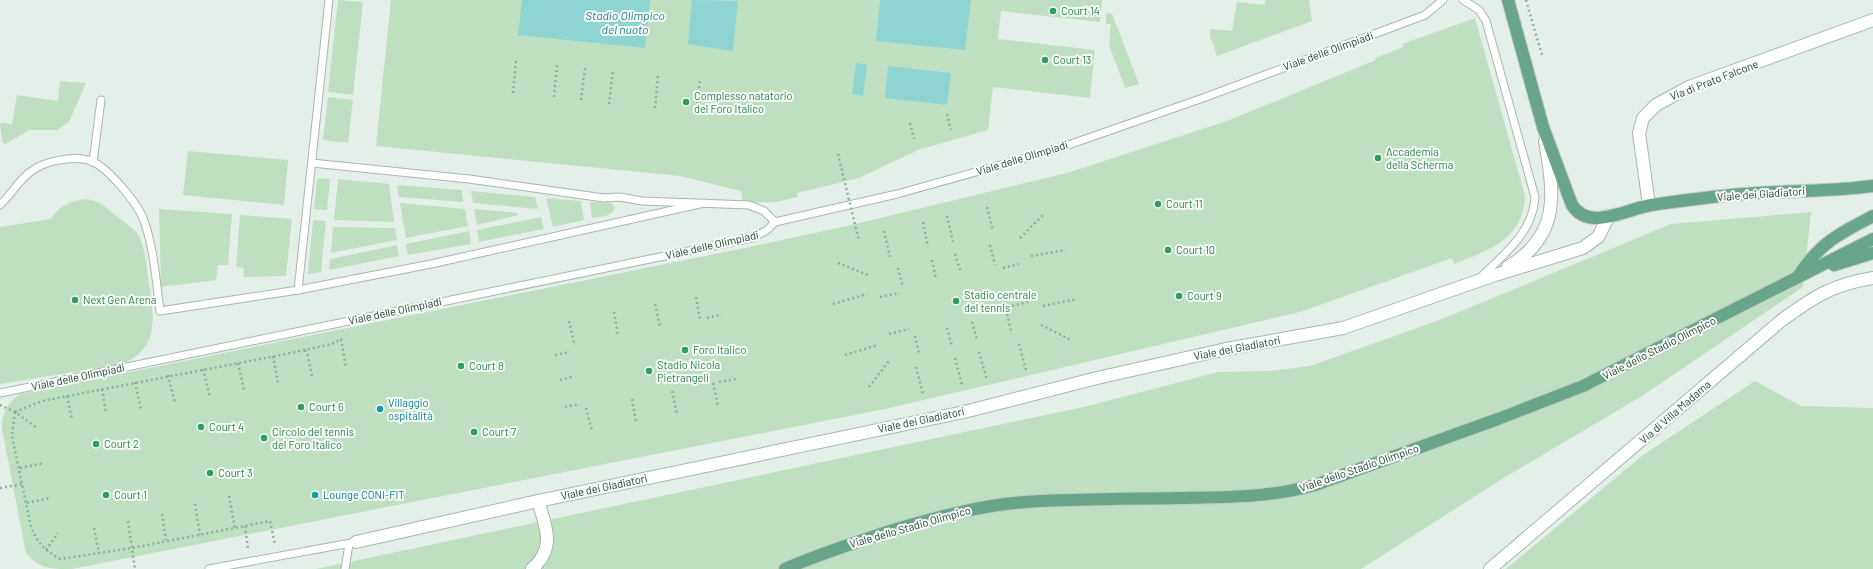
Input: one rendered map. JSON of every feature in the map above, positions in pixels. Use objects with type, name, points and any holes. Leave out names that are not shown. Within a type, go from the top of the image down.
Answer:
[{"type":"main road","name":"Viale dei Gladiatori","points":[[1508,0],[1543,127],[1575,209],[1589,218],[1609,216],[1649,205],[1726,196],[1873,186]]},
{"type":"main road","points":[[1798,276],[1814,253],[1824,245],[1873,216]]},
{"type":"main road","name":"Viale dello Stadio Olimpico","points":[[785,569],[841,546],[938,517],[998,505],[1086,499],[1259,496],[1294,491],[1315,485],[1498,420],[1583,386],[1873,238]]},
{"type":"main road","points":[[1798,276],[1873,253]]},
{"type":"street","name":"Via di Prato Falcone","points":[[1649,205],[1639,133],[1641,123],[1650,109],[1662,100],[1688,87],[1873,20]]},
{"type":"street","points":[[1495,275],[1527,254],[1536,245],[1546,227],[1551,205],[1551,182],[1543,127]]},
{"type":"street","name":"Viale dei Gladiatori","points":[[352,543],[538,501],[964,412],[1097,378],[1226,349],[1331,331],[1495,275],[1583,248],[1598,237],[1609,216]]},
{"type":"street","name":"Via di Villa Madama","points":[[1490,569],[1782,320],[1828,290],[1848,283],[1873,278]]},
{"type":"street","points":[[532,569],[541,559],[548,540],[546,527],[538,501]]},
{"type":"lane","points":[[298,290],[329,0]]},
{"type":"lane","name":"Viale delle Olimpiadi","points":[[0,393],[752,238],[767,230],[775,222],[897,194],[1051,150],[1203,98],[1425,15],[1443,0]]},
{"type":"lane","points":[[1463,0],[1479,10],[1486,21],[1535,197],[1534,213],[1523,234],[1475,282]]},
{"type":"lane","points":[[93,162],[101,100]]},
{"type":"lane","points":[[0,205],[21,179],[38,167],[74,159],[93,162],[123,189],[134,202],[142,216],[148,238],[160,311],[298,290],[431,264],[550,236],[586,231],[704,203]]},
{"type":"lane","points":[[312,163],[469,179],[604,198],[620,197],[642,201],[754,206],[764,211],[775,222]]},
{"type":"lane","points":[[345,569],[352,543]]},
{"type":"lane","name":"Viale dei Gladiatori","points":[[209,569],[352,543]]},
{"type":"path","points":[[1526,0],[1542,55]]},
{"type":"path","points":[[513,93],[516,60]]},
{"type":"path","points":[[554,98],[557,65]]},
{"type":"path","points":[[581,100],[585,68]]},
{"type":"path","points":[[609,104],[613,71]]},
{"type":"path","points":[[655,108],[658,76]]},
{"type":"path","points":[[696,113],[700,80]]},
{"type":"path","points":[[947,114],[952,130]]},
{"type":"path","points":[[910,124],[914,140]]},
{"type":"path","points":[[838,154],[859,241]]},
{"type":"path","points":[[987,207],[993,232]]},
{"type":"path","points":[[1020,238],[1043,215]]},
{"type":"path","points":[[948,216],[953,242]]},
{"type":"path","points":[[923,222],[928,247]]},
{"type":"path","points":[[884,231],[890,257]]},
{"type":"path","points":[[990,245],[995,265]]},
{"type":"path","points":[[1031,256],[1066,250]]},
{"type":"path","points":[[955,254],[960,273]]},
{"type":"path","points":[[932,260],[936,279]]},
{"type":"path","points":[[838,263],[868,274]]},
{"type":"path","points":[[1003,268],[1019,264]]},
{"type":"path","points":[[898,268],[903,287]]},
{"type":"path","points":[[880,297],[900,292]]},
{"type":"path","points":[[833,304],[867,294]]},
{"type":"path","points":[[696,296],[700,319]]},
{"type":"path","points":[[1043,306],[1078,299]]},
{"type":"path","points":[[1012,306],[1028,302]]},
{"type":"path","points":[[655,304],[660,327]]},
{"type":"path","points":[[614,312],[618,335]]},
{"type":"path","points":[[707,318],[722,314]]},
{"type":"path","points":[[1007,314],[1011,332]]},
{"type":"path","points":[[570,321],[574,343]]},
{"type":"path","points":[[972,322],[976,340]]},
{"type":"path","points":[[1041,325],[1071,340]]},
{"type":"path","points":[[948,328],[952,346]]},
{"type":"path","points":[[889,334],[909,330]]},
{"type":"path","points":[[915,336],[919,354]]},
{"type":"path","points":[[15,412],[42,401],[168,375],[305,350],[332,344],[341,339],[346,367]]},
{"type":"path","points":[[844,355],[878,344]]},
{"type":"path","points":[[1019,344],[1026,370]]},
{"type":"path","points":[[713,349],[729,346]]},
{"type":"path","points":[[305,350],[308,356],[312,377]]},
{"type":"path","points":[[555,355],[570,352]]},
{"type":"path","points":[[979,352],[987,380]]},
{"type":"path","points":[[273,356],[278,383]]},
{"type":"path","points":[[955,358],[962,385]]},
{"type":"path","points":[[869,387],[889,361]]},
{"type":"path","points":[[238,363],[244,390]]},
{"type":"path","points":[[916,367],[923,394]]},
{"type":"path","points":[[203,369],[210,396]]},
{"type":"path","points":[[168,375],[171,382],[175,403]]},
{"type":"path","points":[[560,380],[574,376]]},
{"type":"path","points":[[719,382],[736,379]]},
{"type":"path","points":[[135,382],[141,410]]},
{"type":"path","points":[[713,383],[718,406]]},
{"type":"path","points":[[102,389],[106,412]]},
{"type":"path","points":[[672,391],[677,414]]},
{"type":"path","points":[[67,396],[72,419]]},
{"type":"path","points":[[632,399],[636,422]]},
{"type":"path","points":[[565,407],[580,404]]},
{"type":"path","points":[[0,405],[15,412],[37,428]]},
{"type":"path","points":[[586,408],[592,431]]},
{"type":"path","points":[[15,412],[12,436],[20,468],[31,527],[37,541],[46,550],[60,559],[132,548],[166,540],[235,529],[270,521],[272,530]]},
{"type":"path","points":[[20,468],[44,463]]},
{"type":"path","points":[[0,488],[23,484]]},
{"type":"path","points":[[229,496],[235,529]]},
{"type":"path","points":[[27,503],[50,498]]},
{"type":"path","points":[[195,504],[200,534]]},
{"type":"path","points":[[162,514],[166,540]]},
{"type":"path","points":[[128,522],[136,569]]},
{"type":"path","points":[[245,526],[246,535]]},
{"type":"path","points":[[94,528],[99,553]]},
{"type":"path","points":[[46,550],[58,533]]},
{"type":"green space","points":[[338,0],[363,2],[353,95],[328,92]]},
{"type":"green space","name":"Complesso natatorio del Foro Italico","points":[[391,0],[1102,0],[1100,22],[1001,11],[998,39],[1095,50],[1090,98],[993,87],[988,130],[918,150],[859,178],[797,193],[798,197],[776,202],[743,203],[741,191],[680,176],[376,146]]},
{"type":"green space","points":[[1265,0],[1309,0],[1312,21],[1217,56],[1210,36],[1210,29],[1232,31],[1237,2],[1265,5]]},
{"type":"green space","points":[[1106,13],[1112,14],[1139,84],[1125,88],[1109,45],[1111,24],[1106,24]]},
{"type":"green space","name":"Foro Italico","points":[[1475,18],[1525,196],[1523,211],[1518,223],[1511,233],[1502,241],[1480,254],[1454,264],[1452,258],[1300,312],[885,409],[72,569],[57,569],[40,565],[26,553],[2,429],[6,409],[20,394],[730,251],[847,226],[1067,173],[1227,121],[1376,60],[1375,58],[1403,47],[1402,44]]},
{"type":"green space","points":[[60,81],[86,83],[69,122],[57,130],[30,130],[5,144],[2,141],[0,123],[12,124],[17,95],[58,101]]},
{"type":"green space","points":[[328,97],[353,100],[348,143],[323,140]]},
{"type":"green space","points":[[188,151],[288,160],[284,205],[183,195]]},
{"type":"green space","points":[[317,178],[330,179],[327,210],[314,209]]},
{"type":"green space","points":[[338,179],[389,184],[394,222],[334,220]]},
{"type":"green space","points":[[397,185],[462,190],[463,202],[399,197]]},
{"type":"green space","points":[[471,191],[535,197],[538,209],[473,203]]},
{"type":"green space","points":[[546,198],[581,201],[584,220],[553,227]]},
{"type":"green space","name":"Next Gen Arena","points":[[85,199],[103,205],[133,229],[140,238],[145,254],[152,304],[152,329],[149,340],[143,350],[133,358],[119,365],[0,384],[0,227],[51,219],[61,207],[74,201]]},
{"type":"green space","points":[[590,202],[611,203],[615,207],[609,215],[592,218]]},
{"type":"green space","points":[[400,203],[465,209],[468,226],[406,238]]},
{"type":"green space","points":[[159,209],[232,214],[228,265],[218,265],[216,280],[161,287]]},
{"type":"green space","points":[[474,209],[518,213],[518,215],[477,225]]},
{"type":"green space","points":[[1811,212],[1803,287],[1642,396],[1502,479],[1361,569],[316,569],[1088,406],[1218,372],[1271,371],[1310,366],[1442,319],[1671,224]]},
{"type":"green space","points":[[240,215],[292,219],[286,276],[243,277],[244,268],[236,267]]},
{"type":"green space","points":[[541,217],[544,229],[479,242],[477,230]]},
{"type":"green space","points":[[313,220],[326,221],[321,272],[308,274]]},
{"type":"green space","points":[[333,227],[395,228],[397,240],[331,253]]},
{"type":"green space","points":[[469,231],[471,244],[408,255],[406,244]]},
{"type":"green space","points":[[397,245],[399,256],[329,270],[330,259]]},
{"type":"green space","points":[[1755,381],[1801,406],[1873,408],[1873,569],[1506,569],[1643,455]]},
{"type":"water","name":"Stadio Olimpico del nuoto","points":[[522,0],[650,0],[645,48],[518,35]]},
{"type":"water","points":[[692,0],[738,1],[733,51],[688,44]]},
{"type":"water","points":[[880,0],[971,0],[965,50],[876,41]]},
{"type":"water","points":[[856,63],[867,65],[863,96],[852,94]]},
{"type":"water","points":[[888,66],[951,73],[947,105],[885,98]]},
{"type":"place","name":"Court 14","points":[[1053,11]]},
{"type":"place","name":"Court 13","points":[[1045,60]]},
{"type":"place","name":"Complesso natatorio del Foro Italico","points":[[686,102]]},
{"type":"place","name":"Accademia della Scherma","points":[[1378,158]]},
{"type":"place","name":"Court 11","points":[[1158,204]]},
{"type":"place","name":"Court 10","points":[[1168,250]]},
{"type":"place","name":"Court 9","points":[[1179,296]]},
{"type":"place","name":"Next Gen Arena","points":[[75,300]]},
{"type":"place","name":"Stadio centrale del tennis","points":[[956,301]]},
{"type":"place","name":"Foro Italico","points":[[685,350]]},
{"type":"place","name":"Court 8","points":[[461,366]]},
{"type":"place","name":"Stadio Nicola Pietrangeli","points":[[649,371]]},
{"type":"place","name":"Court 6","points":[[301,407]]},
{"type":"place","name":"Villaggio ospitalità","points":[[380,409]]},
{"type":"place","name":"Court 4","points":[[201,427]]},
{"type":"place","name":"Court 7","points":[[474,432]]},
{"type":"place","name":"Circolo del tennis del Foro Italico","points":[[264,438]]},
{"type":"place","name":"Court 2","points":[[96,444]]},
{"type":"place","name":"Court 3","points":[[210,473]]},
{"type":"place","name":"Court 1","points":[[106,495]]},
{"type":"place","name":"Lounge CONI-FIT","points":[[315,495]]}]
